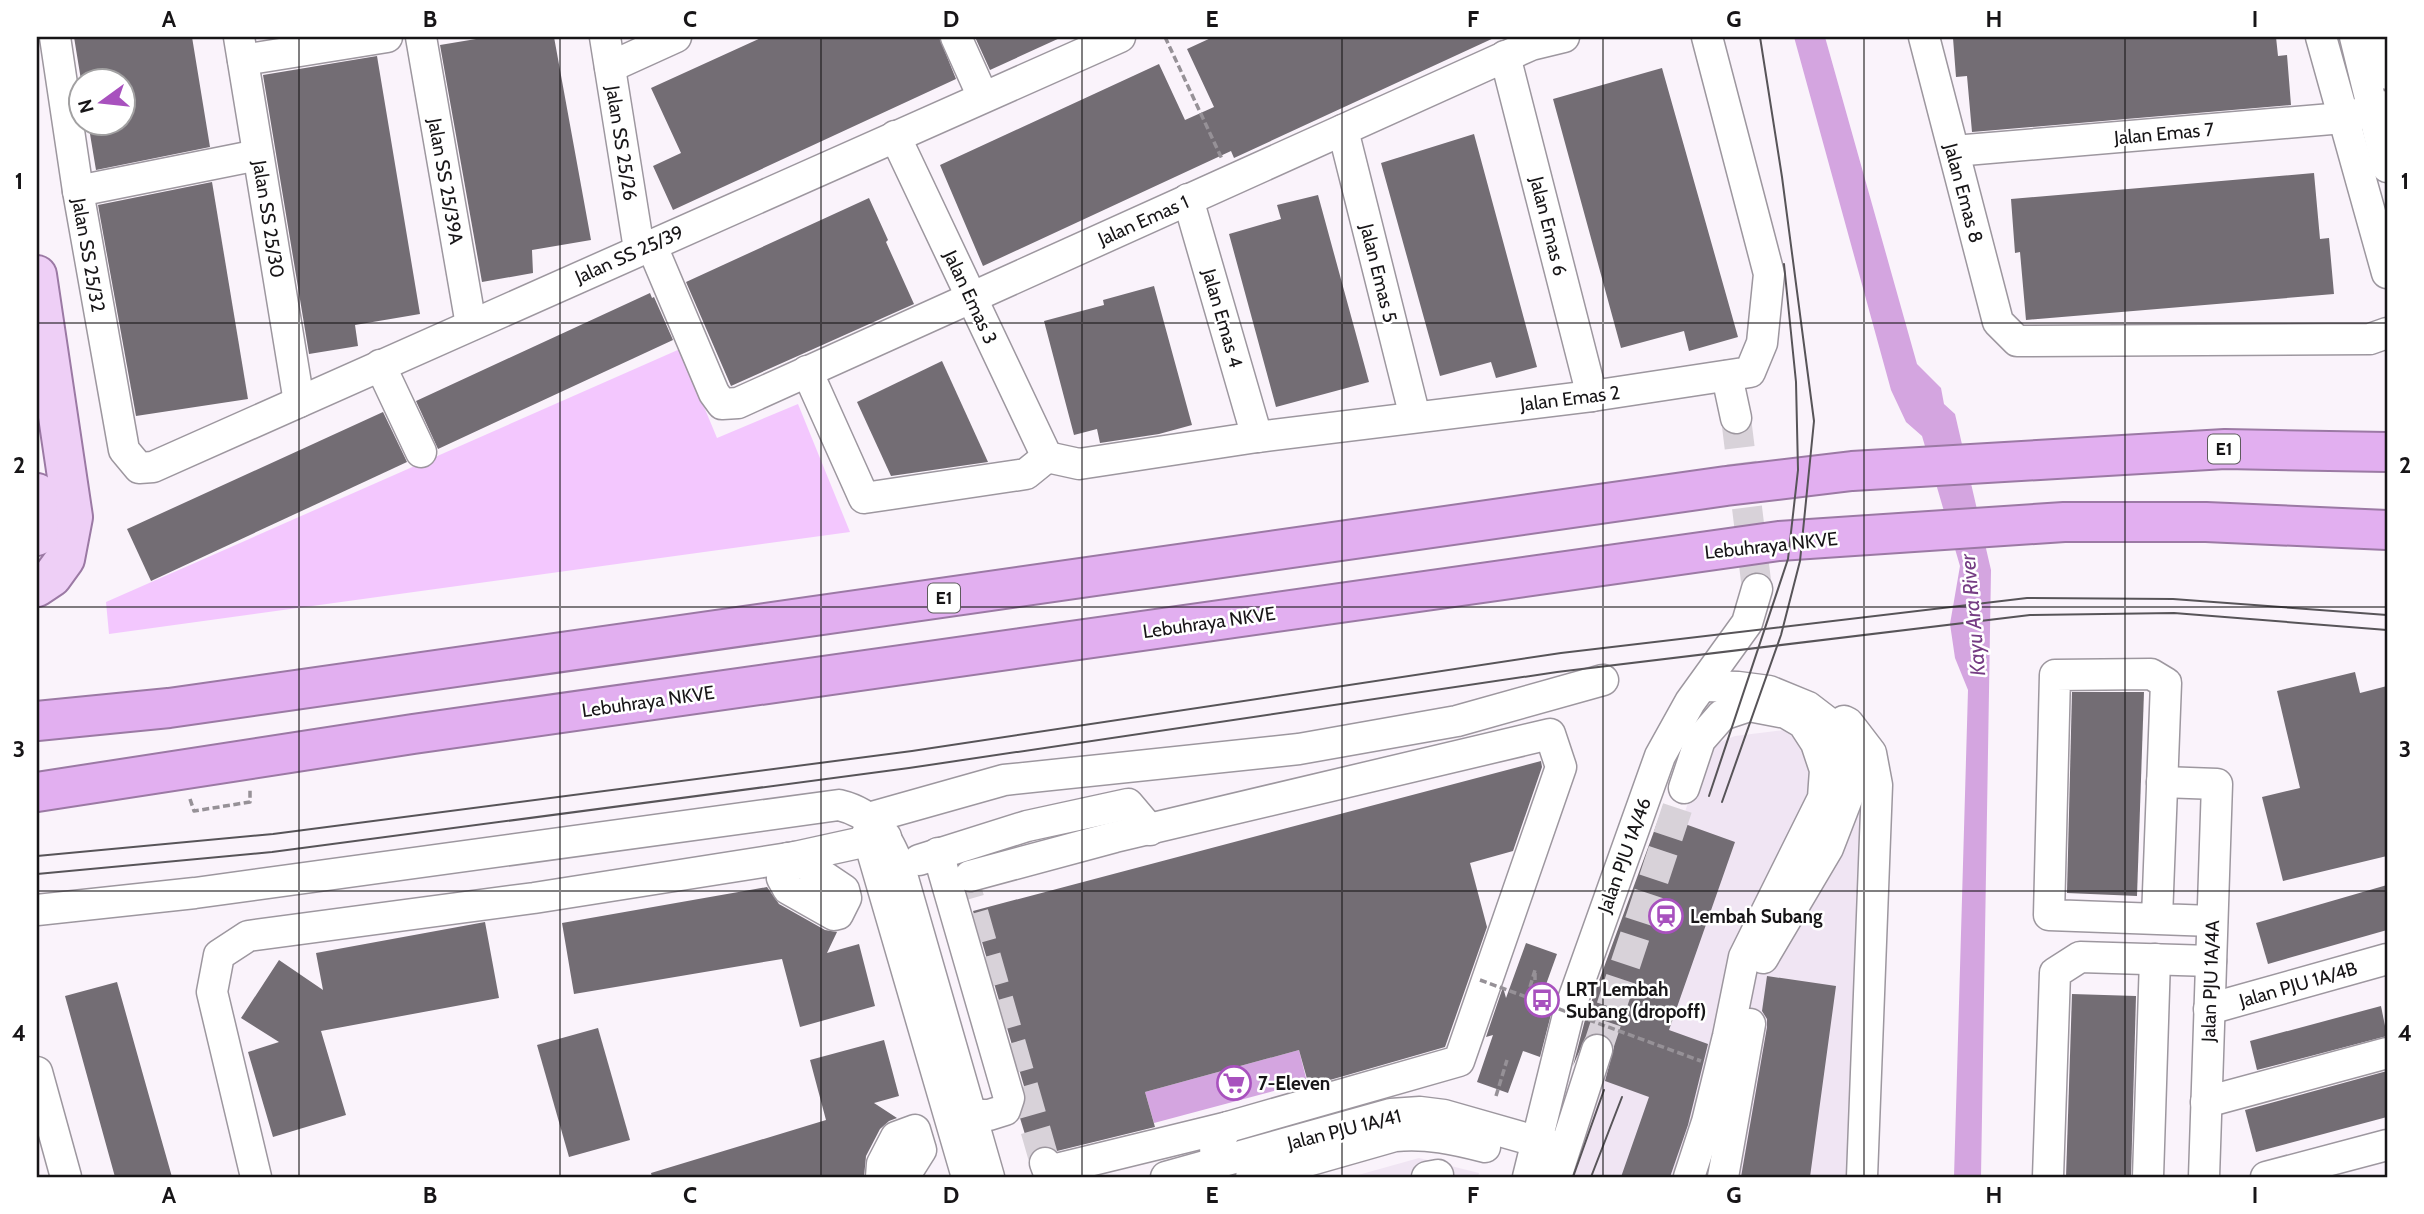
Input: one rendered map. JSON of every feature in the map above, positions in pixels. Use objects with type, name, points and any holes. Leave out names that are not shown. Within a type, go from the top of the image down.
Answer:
[{"type":"highway","name":"E1","points":[[37,721],[169,708],[1726,486],[1852,471],[2225,449],[2387,452]]},
{"type":"highway","name":"Lebuhraya NKVE","points":[[37,792],[412,734],[1765,543],[2064,522],[2206,522],[2387,530]]},
{"type":"main road","points":[[37,275],[73,517],[65,559],[52,577],[37,587]]},
{"type":"main road","points":[[37,493],[37,536]]},
{"type":"street","name":"Jalan SS 25/32","points":[[55,37],[78,191],[124,450],[139,468]]},
{"type":"street","points":[[241,49],[387,37]]},
{"type":"street","name":"Jalan SS 25/39A","points":[[421,37],[471,325]]},
{"type":"street","name":"Jalan SS 25/26","points":[[605,37],[645,246],[714,393],[722,404]]},
{"type":"street","points":[[610,67],[676,37]]},
{"type":"street","points":[[956,37],[983,97]]},
{"type":"street","name":"Jalan SS 25/39","points":[[139,468],[153,467],[1120,37]]},
{"type":"street","name":"Jalan Emas 1","points":[[722,404],[738,403],[1343,130],[1522,46],[1564,37]]},
{"type":"street","name":"Jalan Emas 2","points":[[1047,457],[1079,464],[1257,437],[1592,396],[1750,372],[1762,343],[1769,274],[1707,37]]},
{"type":"street","name":"Jalan Emas 8","points":[[1924,37],[1998,322],[2018,341],[2370,339],[2387,334]]},
{"type":"street","points":[[2320,37],[2387,273]]},
{"type":"street","points":[[2355,37],[2380,108],[2387,167]]},
{"type":"street","points":[[2378,37],[2387,74]]},
{"type":"street","name":"Jalan Emas 6","points":[[1522,46],[1592,396]]},
{"type":"street","name":"Jalan SS 25/30","points":[[241,49],[299,402]]},
{"type":"street","name":"Jalan Emas 7","points":[[1954,151],[2343,118],[2380,108]]},
{"type":"street","name":"Jalan Emas 5","points":[[1343,130],[1415,417]]},
{"type":"street","name":"Jalan Emas 3","points":[[895,136],[1047,457]]},
{"type":"street","points":[[78,191],[258,155]]},
{"type":"street","name":"Jalan Emas 4","points":[[1188,199],[1257,437]]},
{"type":"street","points":[[380,365],[421,452]]},
{"type":"street","points":[[807,372],[864,498],[1026,474],[1047,457]]},
{"type":"street","points":[[1727,376],[1735,418]]},
{"type":"street","name":"Jalan PJU 1A/46","points":[[1546,1162],[1549,1094],[1569,1011],[1660,756],[1674,727],[1747,623],[1757,589]]},
{"type":"street","points":[[2157,918],[2166,683],[2151,674],[2055,675],[2049,915],[2212,921]]},
{"type":"street","points":[[256,1177],[212,992],[219,955],[248,936],[534,898],[792,857],[870,826],[1003,780],[1299,749],[1457,721],[1603,680]]},
{"type":"street","points":[[1703,686],[1769,691],[1848,723],[1871,753],[1877,785],[1862,1177]]},
{"type":"street","points":[[1684,788],[1700,740],[1721,715],[1749,706],[1786,713],[1803,723],[1816,743],[1825,770],[1823,798],[1744,957],[1710,1110],[1689,1177]]},
{"type":"street","points":[[1723,1177],[1761,961],[1828,848],[1850,791],[1850,754],[1838,730],[1808,707]]},
{"type":"street","points":[[970,876],[1550,734],[1561,767],[1459,1061],[1228,1128],[1048,1171],[1045,1163]]},
{"type":"street","name":"Jalan PJU 1A/4A","points":[[2162,782],[2217,785],[2204,1177]]},
{"type":"street","points":[[37,910],[208,891],[839,804],[870,826],[900,869],[989,1177]]},
{"type":"street","points":[[900,869],[938,853],[1027,826],[1128,804],[1150,830]]},
{"type":"street","points":[[870,826],[967,1177]]},
{"type":"street","points":[[938,853],[1009,1098],[1004,1110],[989,1115],[971,1115]]},
{"type":"street","points":[[2048,1177],[2055,973],[2080,957],[2211,961]]},
{"type":"street","points":[[2148,1177],[2155,959]]},
{"type":"street","name":"Jalan PJU 1A/4B","points":[[2210,1009],[2387,960]]},
{"type":"street","points":[[1546,1162],[1597,1050]]},
{"type":"street","points":[[2206,1102],[2387,1052]]},
{"type":"street","points":[[37,1072],[66,1177]]},
{"type":"street","points":[[1475,1124],[1516,1121],[1529,1114],[1549,1094]]},
{"type":"street","points":[[1334,1097],[1356,1108],[1367,1121]]},
{"type":"street","name":"Jalan PJU 1A/41","points":[[1166,1177],[1391,1114],[1420,1112],[1444,1115],[1475,1124],[1546,1162]]},
{"type":"street","points":[[1216,1163],[1215,1146],[1228,1128]]},
{"type":"street","points":[[881,1177],[882,1164],[896,1137],[915,1130],[921,1150]]},
{"type":"street","name":"Jalan PJU 1A/41","points":[[1255,1177],[1395,1136],[1419,1133],[1546,1162]]},
{"type":"street","points":[[904,1177],[921,1150],[956,1141]]},
{"type":"street","points":[[2266,1177],[2387,1145]]},
{"type":"path","points":[[1165,37],[1232,180]]},
{"type":"path","points":[[1527,997],[1535,970],[1535,980]]},
{"type":"path","points":[[1480,980],[1702,1061]]},
{"type":"path","points":[[1496,1096],[1507,1060]]},
{"type":"shaded area","points":[[680,349],[717,438],[798,404],[850,532],[109,634],[106,602]]},
{"type":"shaded area","points":[[1860,721],[1872,1177],[1565,1177],[1706,748],[1735,736]]},
{"type":"shaded area","points":[[1419,1158],[1479,1173],[1478,1177],[1351,1177]]},
{"type":"water","name":"Kayu Ara River","points":[[1794,37],[1825,37],[1917,364],[1941,388],[1944,404],[1955,414],[1991,570],[1981,1177],[1954,1177],[1968,690],[1955,658],[1950,624],[1960,566],[1922,436],[1906,422],[1891,390]]},
{"type":"water","points":[[1299,1050],[1307,1082],[1154,1123],[1145,1092]]},
{"type":"building","points":[[74,37],[192,37],[210,147],[96,170],[90,136],[136,136],[136,66],[79,66]]},
{"type":"building","points":[[488,37],[554,37],[591,240],[532,250],[533,273],[482,282],[440,45]]},
{"type":"building","points":[[763,37],[939,37],[956,79],[673,210],[653,166],[681,153],[651,88]]},
{"type":"building","points":[[975,37],[1062,37],[990,70]]},
{"type":"building","points":[[1213,37],[1496,37],[1234,158],[1231,151],[983,266],[940,165],[1159,64],[1185,120],[1214,107],[1187,49]]},
{"type":"building","points":[[2276,37],[2278,56],[2287,55],[2291,105],[1972,132],[1967,76],[1956,77],[1953,38]]},
{"type":"building","points":[[377,56],[420,314],[355,325],[358,346],[309,354],[263,75]]},
{"type":"building","points":[[1662,68],[1738,337],[1689,351],[1684,331],[1621,348],[1553,99]]},
{"type":"building","points":[[1474,134],[1537,367],[1496,378],[1491,362],[1440,376],[1381,163]]},
{"type":"building","points":[[2314,173],[2320,239],[2329,238],[2334,294],[2026,320],[2020,252],[2015,253],[2011,199]]},
{"type":"building","points":[[212,182],[248,399],[136,416],[98,205]]},
{"type":"building","points":[[1318,195],[1369,382],[1276,407],[1229,234],[1281,219],[1277,205]]},
{"type":"building","points":[[869,198],[914,304],[731,386],[686,282]]},
{"type":"building","points":[[1154,286],[1192,425],[1159,434],[1100,443],[1097,429],[1074,435],[1044,321],[1104,305],[1103,300]]},
{"type":"building","points":[[650,293],[673,340],[438,449],[416,401]]},
{"type":"building","points":[[942,361],[988,462],[891,476],[857,402]]},
{"type":"building","points":[[383,412],[407,462],[151,581],[127,529]]},
{"type":"building","points":[[2355,672],[2360,693],[2387,686],[2387,856],[2283,881],[2262,797],[2300,788],[2277,691]]},
{"type":"building","points":[[2072,692],[2144,692],[2137,896],[2067,893]]},
{"type":"building","points":[[1541,761],[1542,767],[1513,851],[1470,863],[1487,927],[1445,1047],[1309,1086],[1299,1050],[1145,1092],[1155,1127],[1057,1151],[1049,1146],[1040,1146],[1031,1154],[1020,1118],[1026,1104],[1026,1093],[973,911]]},
{"type":"building","name":"Lembah Subang","points":[[1660,815],[1735,842],[1669,1030],[1708,1044],[1688,1125],[1670,1177],[1621,1177],[1649,1097],[1605,1081],[1614,1047],[1610,1039],[1603,1034],[1593,1033],[1585,1038],[1573,1066],[1586,1016]]},
{"type":"building","points":[[2387,885],[2387,930],[2268,964],[2256,923]]},
{"type":"building","points":[[767,887],[779,904],[825,930],[837,932],[827,953],[859,944],[875,1006],[800,1027],[782,959],[574,994],[562,923]]},
{"type":"building","points":[[485,922],[499,998],[321,1031],[346,1115],[273,1137],[248,1052],[279,1042],[241,1018],[279,960],[323,990],[316,953]]},
{"type":"building","points":[[1526,943],[1557,954],[1544,990],[1556,995],[1540,1057],[1523,1051],[1508,1093],[1477,1082],[1493,1035],[1486,1037],[1503,987],[1506,998]]},
{"type":"building","points":[[1767,976],[1836,986],[1810,1177],[1741,1177],[1767,1027],[1767,1019],[1762,1011]]},
{"type":"building","points":[[117,982],[172,1177],[115,1177],[65,996]]},
{"type":"building","points":[[2072,994],[2136,996],[2131,1177],[2066,1177]]},
{"type":"building","points":[[2381,1006],[2387,1036],[2257,1070],[2250,1041]]},
{"type":"building","points":[[598,1028],[630,1140],[569,1157],[537,1045]]},
{"type":"building","points":[[884,1040],[899,1096],[874,1103],[897,1118],[880,1129],[866,1156],[864,1177],[652,1177],[651,1173],[826,1120],[810,1060]]},
{"type":"building","points":[[2387,1071],[2387,1117],[2256,1152],[2245,1110]]},
{"type":"tunnel","points":[[1736,418],[1757,589]]},
{"type":"tunnel","points":[[1597,1050],[1684,788]]},
{"type":"tunnel","points":[[970,876],[963,877],[1045,1163]]},
{"type":"tram line","points":[[1722,802],[1781,635],[1800,561],[1814,421],[1782,177],[1760,37]]},
{"type":"tram line","points":[[1709,796],[1788,559],[1798,470],[1796,382],[1784,264]]},
{"type":"tram line","points":[[37,856],[273,834],[912,751],[1561,653],[2027,598],[2173,599],[2387,615]]},
{"type":"tram line","points":[[37,874],[272,852],[909,768],[1557,672],[2030,615],[2174,613],[2387,630]]},
{"type":"tram line","points":[[1573,1177],[1604,1090]]},
{"type":"tram line","points":[[1591,1177],[1622,1097]]},
{"type":"place","name":"Lembah Subang","points":[[1666,916]]},
{"type":"place","name":"LRT Lembah Subang (dropoff)","points":[[1542,1000]]},
{"type":"place","name":"7-Eleven","points":[[1234,1083]]}]
